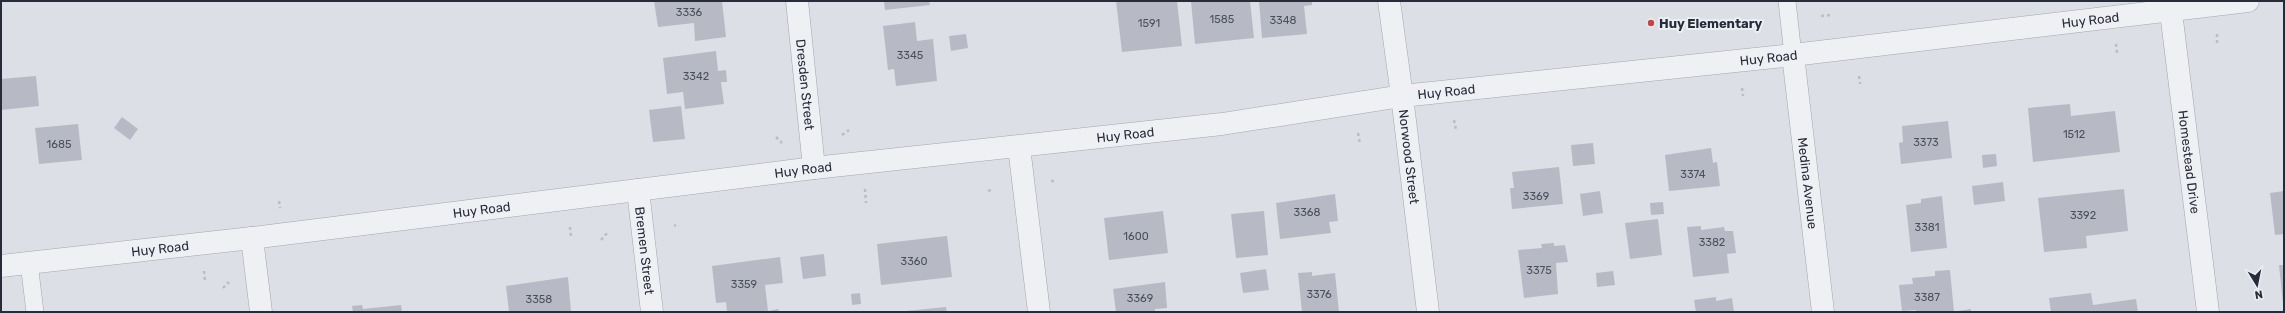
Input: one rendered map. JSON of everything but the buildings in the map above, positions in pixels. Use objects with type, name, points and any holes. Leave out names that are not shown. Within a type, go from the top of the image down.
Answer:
[{"type":"street","name":"Dresden Street","points":[[797,1],[814,168]]},
{"type":"street","name":"Norwood Street","points":[[1388,1],[1402,96],[1428,312]]},
{"type":"street","name":"Huy Road","points":[[1,266],[252,238],[814,168],[1222,124],[1402,96],[1793,55],[2170,6],[2248,1]]},
{"type":"street","name":"Homestead Drive","points":[[2170,6],[2208,312]]},
{"type":"street","name":"Medina Avenue","points":[[1793,55],[1823,312]]},
{"type":"street","points":[[1019,147],[1039,312]]},
{"type":"street","name":"Bremen Street","points":[[638,190],[652,312]]},
{"type":"street","points":[[252,238],[261,312]]},
{"type":"lane","points":[[1787,1],[1793,55]]},
{"type":"lane","points":[[29,263],[35,312]]},
{"type":"path","points":[[1821,16],[1830,15]]},
{"type":"path","points":[[1751,24],[1757,22]]},
{"type":"path","points":[[2217,34],[2217,43]]},
{"type":"path","points":[[2116,43],[2117,53]]},
{"type":"path","points":[[1859,76],[1860,84]]},
{"type":"path","points":[[1741,86],[1743,96]]},
{"type":"path","points":[[1454,120],[1456,130]]},
{"type":"path","points":[[842,135],[849,130]]},
{"type":"path","points":[[1358,133],[1360,144]]},
{"type":"path","points":[[776,137],[782,143]]},
{"type":"path","points":[[1051,181],[1057,181]]},
{"type":"path","points":[[865,189],[866,203]]},
{"type":"path","points":[[988,191],[993,189]]},
{"type":"path","points":[[570,227],[571,237]]},
{"type":"path","points":[[601,240],[608,232]]},
{"type":"path","points":[[204,271],[205,281]]},
{"type":"path","points":[[223,288],[231,281]]},
{"type":"place","name":"Huy Elementary","points":[[1651,23]]}]
